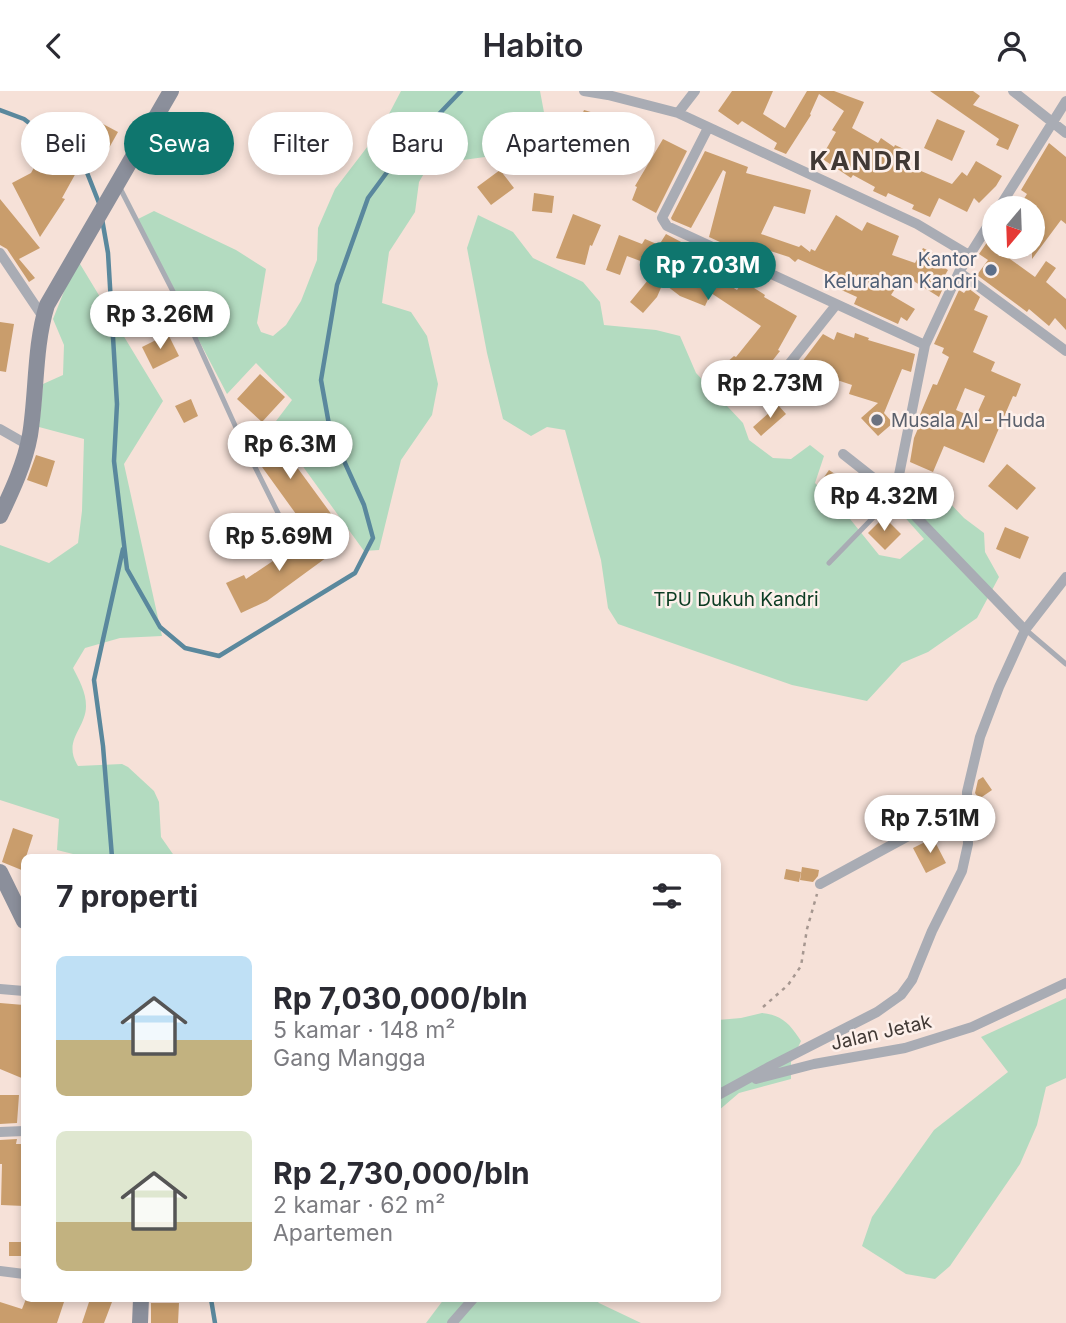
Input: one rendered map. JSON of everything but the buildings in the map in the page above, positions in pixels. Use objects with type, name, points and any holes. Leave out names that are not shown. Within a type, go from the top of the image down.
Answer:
[{"type":"main road","points":[[0,516],[13,490],[28,445],[43,317],[47,305],[171,91]]},
{"type":"main road","points":[[0,872],[21,915]]},
{"type":"main road","points":[[140,1323],[141,1302]]},
{"type":"street","points":[[584,91],[678,113],[917,225],[969,255]]},
{"type":"street","points":[[678,113],[695,91]]},
{"type":"street","points":[[1013,91],[1066,133]]},
{"type":"street","points":[[1007,196],[1066,101]]},
{"type":"street","points":[[708,128],[662,218],[663,222],[925,345]]},
{"type":"street","points":[[895,492],[925,345],[959,272],[982,235]]},
{"type":"street","points":[[0,253],[43,317]]},
{"type":"street","points":[[959,272],[1066,351]]},
{"type":"street","points":[[774,383],[836,305]]},
{"type":"street","points":[[0,429],[28,445]]},
{"type":"street","points":[[843,454],[895,492],[1026,630]]},
{"type":"street","points":[[721,1093],[877,1012],[901,995],[912,980],[932,931],[962,871],[968,844],[967,792],[980,737],[1026,630],[1066,577]]},
{"type":"street","points":[[820,884],[967,804]]},
{"type":"street","name":"Jalan Jetak","points":[[738,1083],[814,1064],[905,1048],[972,1027],[1066,983]]},
{"type":"street","points":[[0,989],[21,991]]},
{"type":"street","points":[[0,1132],[21,1131]]},
{"type":"street","points":[[0,1271],[21,1274]]},
{"type":"street","points":[[452,1323],[470,1302]]},
{"type":"lane","points":[[117,182],[183,310],[243,443],[284,525]]},
{"type":"lane","points":[[829,563],[895,492]]},
{"type":"lane","points":[[1026,630],[1066,664]]},
{"type":"path","points":[[763,1007],[788,985],[801,966],[807,929],[820,884]]},
{"type":"green space","points":[[401,91],[540,91],[544,112],[482,112],[482,157],[468,159],[468,112],[390,112]]},
{"type":"green space","points":[[367,147],[367,175],[423,175],[419,182],[415,212],[389,252],[382,303],[411,312],[427,336],[438,384],[432,415],[401,460],[379,550],[364,551],[273,425],[292,400],[256,363],[227,394],[136,220],[154,211],[236,250],[266,269],[257,323],[261,332],[273,336],[286,325],[301,301],[317,260],[318,228],[335,189],[346,175],[353,175],[353,166]]},
{"type":"green space","name":"TPU Dukuh Kandri","points":[[478,215],[513,232],[533,258],[583,282],[600,302],[604,325],[656,330],[680,336],[696,373],[743,423],[749,440],[773,458],[791,459],[810,445],[824,456],[815,483],[846,514],[879,555],[900,559],[924,539],[901,513],[901,481],[913,473],[932,481],[964,518],[984,533],[985,552],[999,577],[977,618],[928,652],[902,663],[867,701],[792,685],[618,624],[608,608],[601,560],[565,430],[547,427],[531,436],[503,419],[467,248]]},
{"type":"green space","points":[[77,259],[163,401],[124,464],[162,636],[120,638],[85,648],[73,668],[86,706],[72,749],[78,766],[122,764],[154,791],[159,802],[161,837],[173,854],[73,854],[57,850],[59,819],[0,800],[0,545],[49,563],[78,543],[82,511],[84,439],[39,427],[43,384],[63,375],[64,345],[53,319]]},
{"type":"green space","points":[[1066,998],[1066,1078],[1046,1087],[1037,1125],[1020,1164],[950,1266],[935,1279],[906,1274],[862,1246],[872,1217],[934,1130],[1008,1072],[981,1037]]},
{"type":"green space","points":[[762,1013],[775,1016],[785,1021],[801,1041],[791,1062],[791,1079],[739,1093],[721,1108],[721,1020]]},
{"type":"green space","points":[[442,1302],[598,1302],[641,1323],[426,1323]]},
{"type":"waterway","points":[[102,219],[108,253],[117,404],[114,461],[127,569],[160,627],[185,648],[219,656],[355,573],[373,538],[364,505],[330,430],[321,380],[337,285],[368,198],[399,156],[461,91]]},
{"type":"waterway","points":[[0,110],[24,119],[84,165],[99,203]]},
{"type":"waterway","points":[[112,854],[103,746],[94,680],[123,549]]},
{"type":"waterway","points":[[212,1302],[215,1323]]},
{"type":"place","name":"Kantor Kelurahan Kandri","points":[[991,270]]},
{"type":"place","name":"Musala Al - Huda","points":[[877,420]]},
{"type":"district","name":"KANDRI","points":[[866,161]]}]
